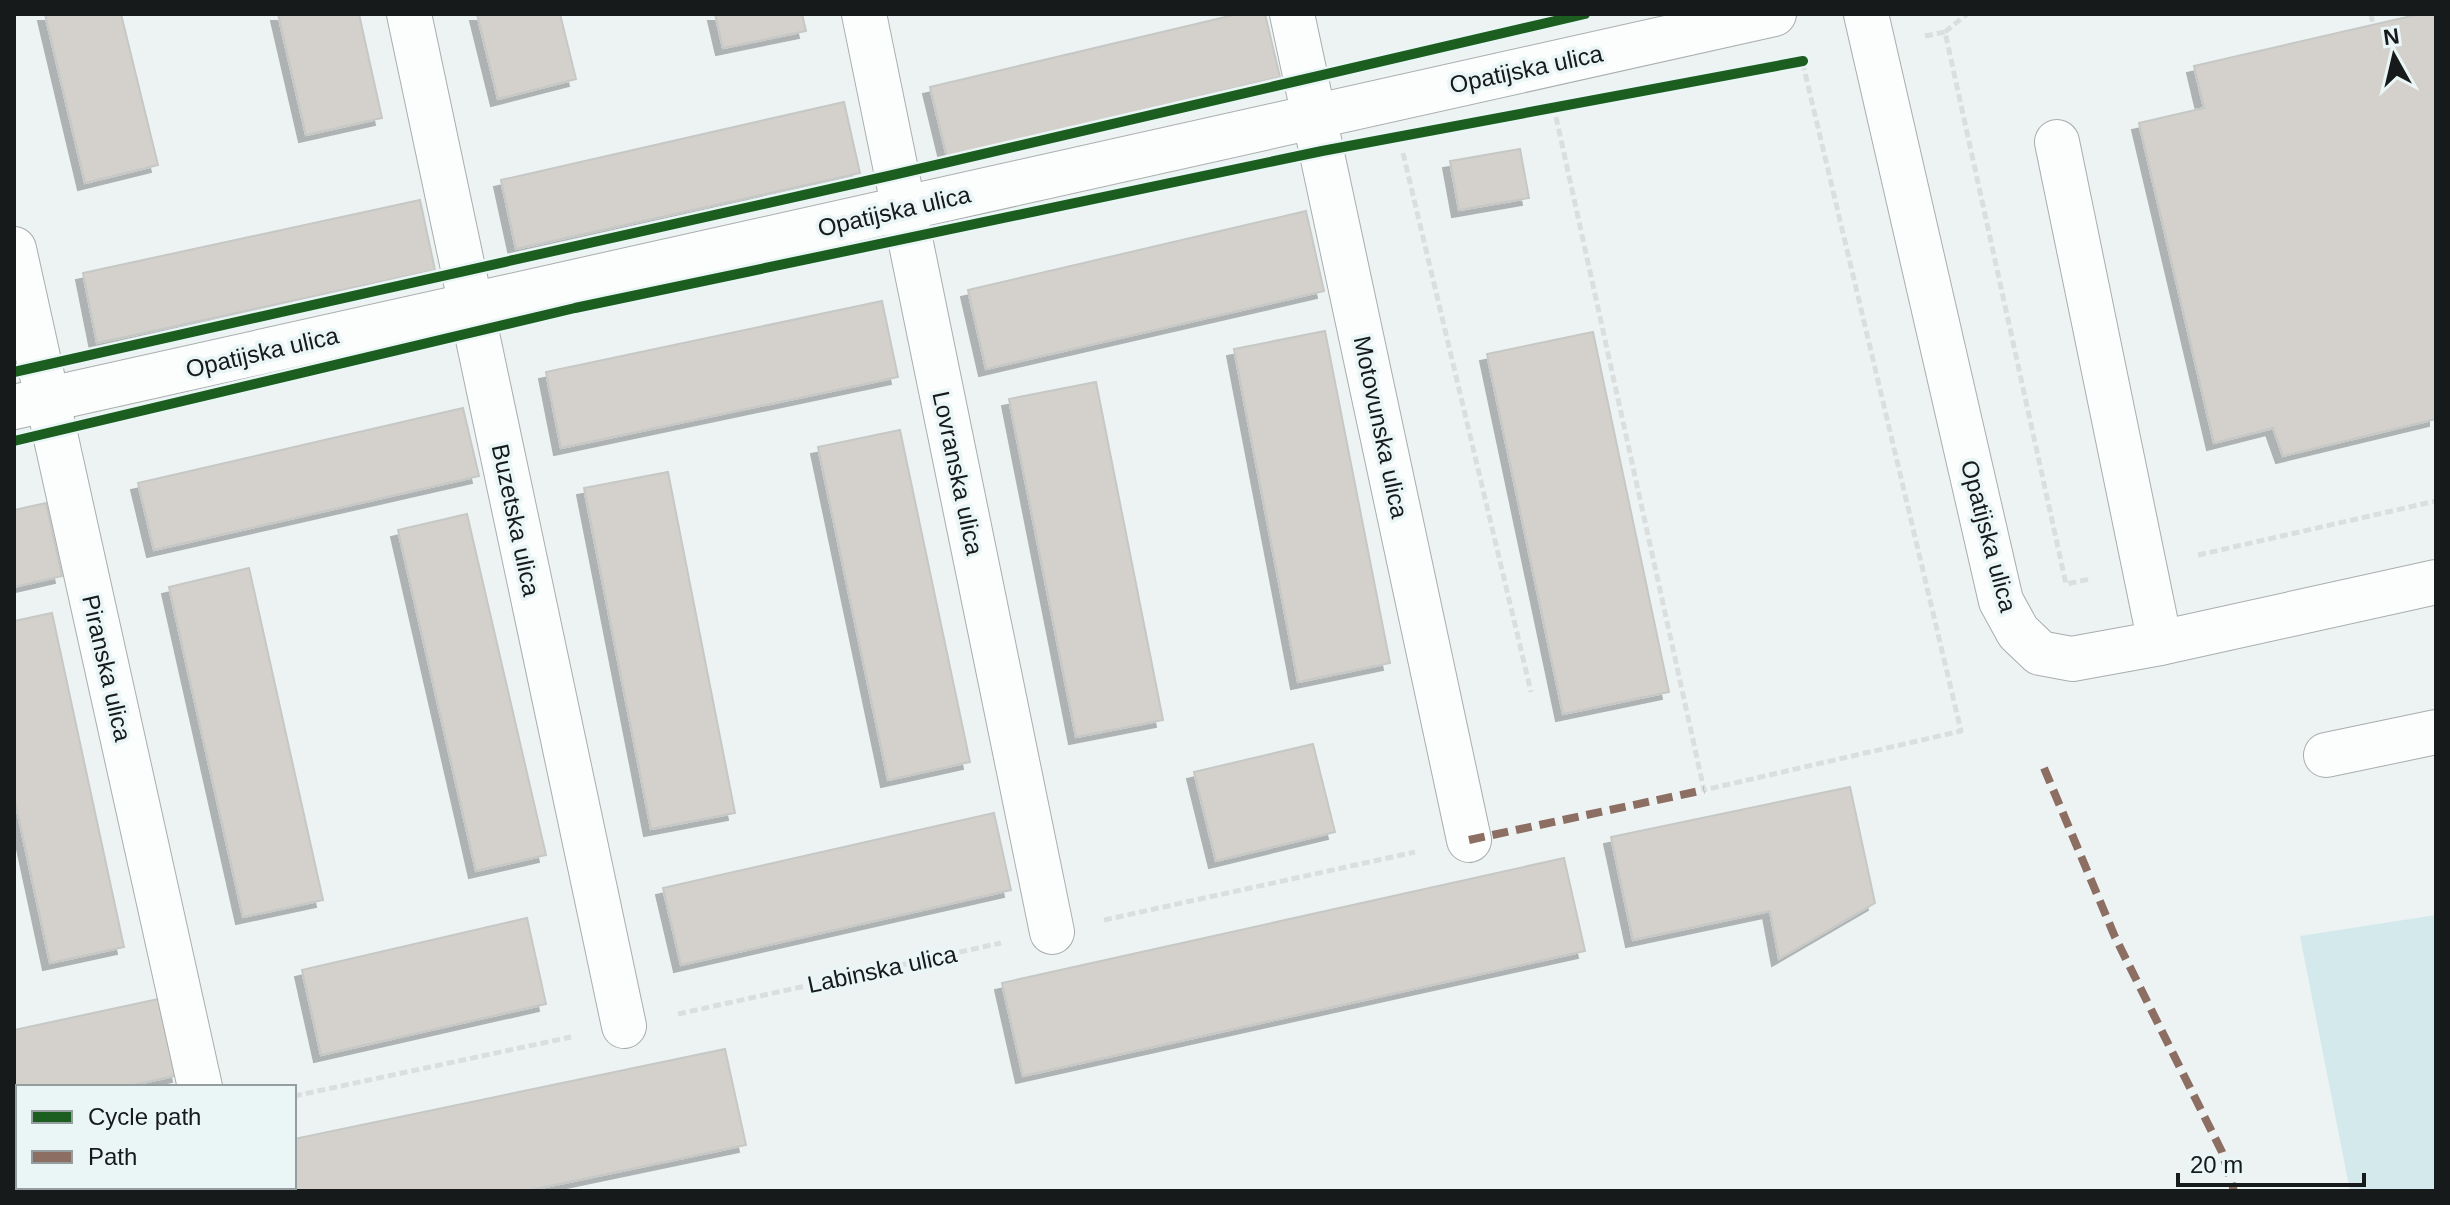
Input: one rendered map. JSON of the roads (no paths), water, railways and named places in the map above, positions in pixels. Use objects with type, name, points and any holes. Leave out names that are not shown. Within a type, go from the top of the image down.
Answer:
[{"type":"street","name":"Buzetska ulica","points":[[409,14],[624,1026]]},
{"type":"street","name":"Lovranska ulica","points":[[864,14],[1052,932]]},
{"type":"street","name":"Motovunska ulica","points":[[1292,14],[1469,840]]},
{"type":"street","name":"Opatijska ulica","points":[[31,403],[1774,14]]},
{"type":"street","name":"Opatijska ulica","points":[[1866,14],[2001,601],[2018,632],[2040,653],[2072,659],[2160,643],[2436,582]]},
{"type":"street","points":[[2057,142],[2160,643]]},
{"type":"street","name":"Piranska ulica","points":[[14,249],[31,403],[200,1085]]},
{"type":"street","points":[[2326,755],[2436,732]]}]
